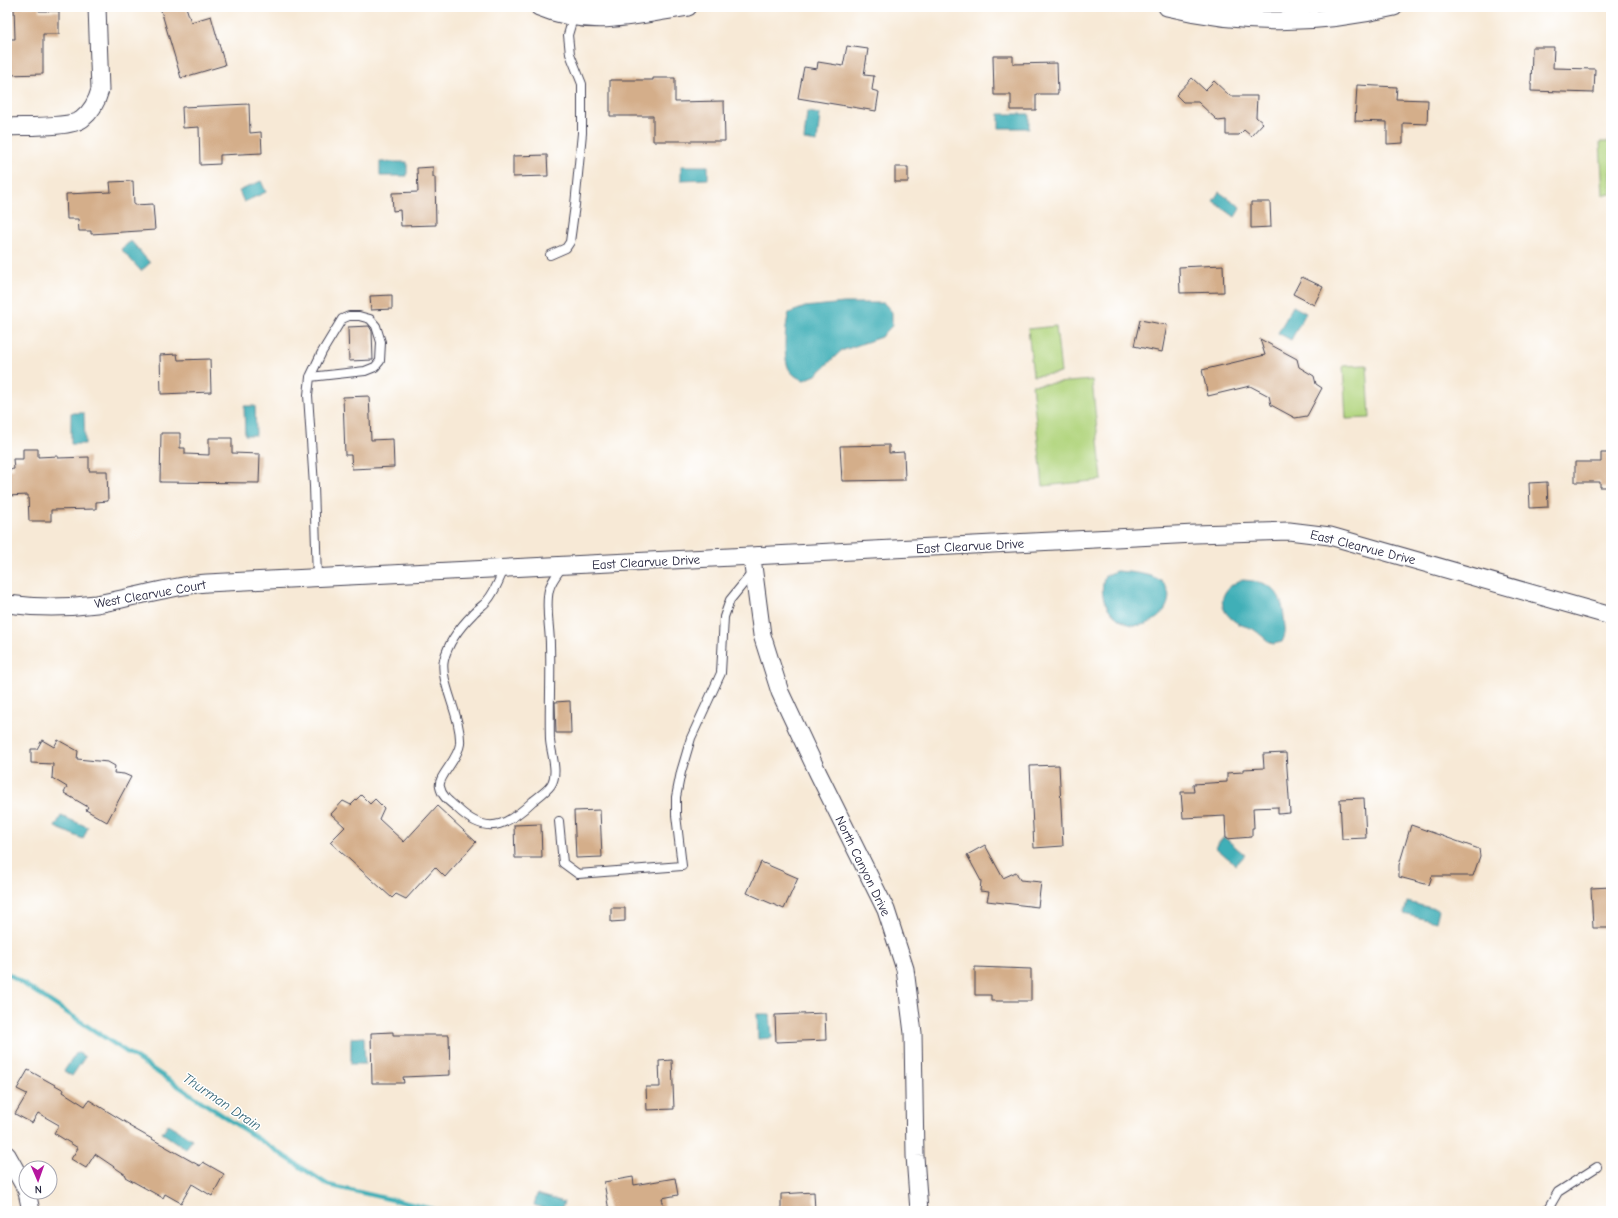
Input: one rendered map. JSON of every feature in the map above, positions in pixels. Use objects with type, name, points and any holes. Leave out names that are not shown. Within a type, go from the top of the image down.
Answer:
[{"type":"street","points":[[7,126],[68,124],[81,120],[97,102],[100,90],[97,7]]},
{"type":"street","points":[[539,7],[573,18],[602,20],[688,7]]},
{"type":"street","points":[[1167,7],[1228,18],[1253,20],[1302,20],[1352,16],[1394,7]]},
{"type":"street","name":"East Clearvue Drive","points":[[317,578],[563,566],[753,564],[1195,534],[1296,532],[1330,536],[1611,616]]},
{"type":"street","name":"North Canyon Drive","points":[[753,564],[762,635],[780,692],[818,773],[886,910],[905,969],[913,1033],[919,1211]]},
{"type":"street","name":"West Clearvue Court","points":[[7,604],[28,607],[63,607],[97,604],[178,586],[195,584],[317,578]]},
{"type":"street","points":[[7,1155],[18,1175]]},
{"type":"street","points":[[29,1200],[31,1211]]},
{"type":"lane","points":[[550,255],[566,248],[570,242],[582,133],[582,84],[570,54],[568,35],[573,18]]},
{"type":"lane","points":[[310,377],[365,371],[375,366],[380,361],[381,342],[376,326],[370,319],[359,316],[349,316],[342,319],[322,352],[310,377],[308,395],[314,486],[317,578]]},
{"type":"lane","points":[[559,821],[563,863],[578,874],[682,866],[676,815],[676,797],[681,772],[692,738],[721,673],[724,617],[730,600],[753,564]]},
{"type":"lane","points":[[504,569],[496,587],[487,601],[472,615],[454,639],[444,662],[445,676],[458,724],[460,744],[457,756],[440,780],[439,786],[442,795],[462,814],[475,823],[484,826],[506,822],[522,812],[551,786],[554,773],[550,741],[550,644],[547,600],[549,588],[563,566]]},
{"type":"lane","points":[[1547,1211],[1558,1192],[1597,1167]]},
{"type":"green space","points":[[1600,142],[1611,142],[1611,194],[1603,195]]},
{"type":"green space","points":[[1056,326],[1061,373],[1033,376],[1028,329]]},
{"type":"green space","points":[[1367,365],[1370,418],[1346,419],[1343,366]]},
{"type":"green space","points":[[1092,380],[1102,480],[1043,486],[1032,385]]},
{"type":"water","points":[[807,112],[820,114],[817,142],[804,140]]},
{"type":"water","points":[[999,114],[1029,114],[1029,128],[999,128]]},
{"type":"water","points":[[380,162],[407,162],[407,176],[380,176]]},
{"type":"water","points":[[681,166],[708,166],[708,179],[681,180]]},
{"type":"water","points":[[261,181],[266,192],[244,202],[239,191]]},
{"type":"water","points":[[1219,192],[1241,207],[1235,217],[1213,201]]},
{"type":"water","points":[[131,241],[150,263],[141,271],[121,249]]},
{"type":"water","points":[[844,303],[884,303],[892,312],[892,326],[881,337],[841,351],[816,375],[804,380],[797,377],[789,369],[785,355],[789,313],[805,307]]},
{"type":"water","points":[[1293,306],[1306,313],[1291,340],[1278,333]]},
{"type":"water","points":[[244,406],[255,406],[256,435],[245,435]]},
{"type":"water","points":[[71,413],[84,413],[85,444],[71,444]]},
{"type":"water","points":[[1116,571],[1151,576],[1166,586],[1169,596],[1166,607],[1159,616],[1149,623],[1137,625],[1124,622],[1111,612],[1104,599],[1102,590],[1103,581],[1105,576]]},
{"type":"water","points":[[1241,580],[1259,582],[1272,588],[1277,593],[1283,608],[1285,636],[1282,642],[1273,644],[1253,629],[1239,624],[1231,619],[1226,613],[1222,601],[1224,595],[1227,589]]},
{"type":"water","points":[[61,816],[88,827],[83,839],[55,827]]},
{"type":"water","points":[[1224,837],[1245,855],[1236,865],[1215,847]]},
{"type":"water","points":[[1407,902],[1439,910],[1436,922],[1404,914]]},
{"type":"water","points":[[757,1014],[770,1014],[772,1038],[758,1039]]},
{"type":"water","points":[[364,1037],[365,1064],[351,1064],[351,1038]]},
{"type":"water","points":[[77,1052],[85,1057],[72,1076],[64,1071]]},
{"type":"water","points":[[168,1124],[192,1139],[186,1149],[162,1133]]},
{"type":"water","points":[[537,1194],[564,1202],[561,1211],[551,1211],[534,1205]]},
{"type":"building","points":[[14,7],[39,7],[39,11],[59,11],[59,34],[43,34],[43,74],[7,75],[7,39],[15,39]]},
{"type":"building","points":[[160,7],[186,7],[191,22],[211,16],[225,65],[181,78]]},
{"type":"building","points":[[847,46],[868,49],[864,75],[874,76],[872,90],[879,92],[876,111],[798,98],[804,67],[817,69],[818,62],[843,66]]},
{"type":"building","points":[[1532,47],[1554,47],[1553,68],[1595,69],[1594,93],[1531,91]]},
{"type":"building","points":[[993,56],[1013,56],[1013,64],[1057,63],[1058,94],[1036,94],[1036,110],[1011,110],[1011,95],[994,95]]},
{"type":"building","points":[[653,78],[675,78],[675,102],[724,101],[725,141],[653,141],[653,116],[610,116],[610,80],[653,80]]},
{"type":"building","points":[[1192,78],[1205,90],[1214,81],[1230,96],[1257,96],[1256,117],[1263,123],[1251,136],[1244,130],[1239,135],[1226,135],[1226,120],[1218,121],[1198,102],[1183,102],[1176,95]]},
{"type":"building","points":[[1357,85],[1397,87],[1396,99],[1428,100],[1427,124],[1403,123],[1403,143],[1387,144],[1387,122],[1355,121]]},
{"type":"building","points":[[249,104],[250,133],[261,132],[262,153],[220,155],[220,164],[200,165],[199,127],[183,128],[182,107]]},
{"type":"building","points":[[547,155],[548,176],[513,177],[513,156]]},
{"type":"building","points":[[433,167],[433,177],[435,177],[436,225],[401,226],[400,210],[393,211],[392,193],[418,192],[417,168]]},
{"type":"building","points":[[895,167],[908,167],[908,182],[895,182]]},
{"type":"building","points":[[133,181],[134,205],[153,204],[155,230],[91,234],[91,231],[79,231],[78,219],[67,219],[66,194],[111,192],[110,182]]},
{"type":"building","points":[[1251,202],[1270,202],[1271,227],[1251,228]]},
{"type":"building","points":[[1223,265],[1224,292],[1180,293],[1179,267]]},
{"type":"building","points":[[1302,277],[1323,287],[1314,305],[1293,294]]},
{"type":"building","points":[[392,295],[392,309],[371,310],[370,296]]},
{"type":"building","points":[[1140,320],[1167,325],[1162,352],[1134,346]]},
{"type":"building","points":[[369,326],[372,331],[373,360],[349,361],[348,327]]},
{"type":"building","points":[[1260,339],[1297,359],[1299,367],[1314,376],[1316,384],[1322,388],[1307,416],[1295,418],[1271,405],[1269,396],[1250,386],[1208,396],[1202,370],[1265,355]]},
{"type":"building","points":[[177,354],[178,360],[210,359],[211,392],[161,394],[160,355]]},
{"type":"building","points":[[369,396],[371,440],[393,439],[394,467],[352,469],[351,455],[345,455],[343,397]]},
{"type":"building","points":[[161,433],[180,433],[180,448],[185,448],[185,454],[209,455],[209,438],[232,438],[232,453],[260,454],[259,483],[160,482]]},
{"type":"building","points":[[889,445],[889,453],[904,452],[905,480],[842,481],[840,446]]},
{"type":"building","points":[[23,449],[38,449],[38,457],[89,457],[89,471],[107,471],[108,501],[96,502],[96,509],[51,510],[51,521],[29,521],[28,495],[7,496],[7,470],[14,469],[13,459],[23,459]]},
{"type":"building","points":[[1601,453],[1611,453],[1611,487],[1600,487],[1600,482],[1575,482],[1575,462],[1601,462]]},
{"type":"building","points":[[1547,482],[1548,507],[1530,508],[1529,483]]},
{"type":"building","points":[[570,701],[571,733],[556,733],[555,702]]},
{"type":"building","points":[[42,740],[54,747],[58,740],[78,751],[77,759],[108,762],[115,766],[114,773],[124,774],[131,777],[107,822],[86,810],[88,807],[64,793],[67,787],[52,778],[53,764],[31,763],[31,749],[37,749]]},
{"type":"building","points":[[1286,753],[1290,813],[1278,814],[1278,807],[1253,808],[1254,828],[1252,828],[1252,837],[1226,839],[1225,816],[1183,818],[1181,792],[1194,792],[1193,784],[1227,782],[1227,773],[1243,772],[1243,769],[1264,768],[1263,754]]},
{"type":"building","points":[[1059,765],[1063,846],[1034,848],[1030,766]]},
{"type":"building","points":[[361,795],[370,804],[375,799],[384,808],[379,819],[404,842],[437,806],[476,842],[445,877],[435,867],[406,899],[396,894],[392,898],[330,842],[345,827],[331,814],[343,801],[351,805]]},
{"type":"building","points":[[1364,798],[1366,838],[1342,839],[1340,799]]},
{"type":"building","points":[[600,810],[602,857],[576,858],[574,811]]},
{"type":"building","points":[[541,824],[542,858],[515,858],[514,825]]},
{"type":"building","points":[[1411,825],[1479,849],[1480,856],[1473,876],[1432,876],[1429,885],[1399,877],[1399,865]]},
{"type":"building","points":[[985,845],[1003,878],[1016,872],[1020,880],[1041,882],[1038,907],[987,901],[989,892],[980,891],[981,881],[967,855]]},
{"type":"building","points":[[761,862],[798,878],[784,909],[747,893]]},
{"type":"building","points":[[1611,887],[1611,928],[1593,928],[1591,888]]},
{"type":"building","points":[[611,908],[625,908],[625,921],[611,922]]},
{"type":"building","points":[[975,967],[1031,969],[1031,1001],[991,1001],[991,995],[975,995]]},
{"type":"building","points":[[825,1013],[826,1040],[776,1042],[775,1015]]},
{"type":"building","points":[[393,1032],[393,1035],[449,1035],[450,1075],[403,1077],[404,1083],[372,1083],[371,1033]]},
{"type":"building","points":[[672,1060],[674,1109],[647,1110],[646,1087],[660,1087],[659,1061]]},
{"type":"building","points":[[28,1070],[64,1090],[63,1092],[85,1106],[89,1100],[130,1125],[129,1126],[200,1166],[203,1162],[224,1174],[212,1196],[192,1184],[181,1203],[165,1194],[163,1198],[125,1177],[126,1175],[95,1154],[86,1168],[71,1159],[78,1148],[54,1133],[59,1125],[38,1113],[32,1123],[15,1114],[27,1094],[17,1089]]},
{"type":"building","points":[[633,1177],[634,1185],[675,1178],[678,1195],[662,1198],[665,1211],[609,1211],[604,1182]]},
{"type":"building","points":[[814,1192],[815,1211],[781,1211],[781,1194]]},
{"type":"waterway","name":"Thurman Drain","points":[[7,973],[328,1185],[441,1211]]}]
